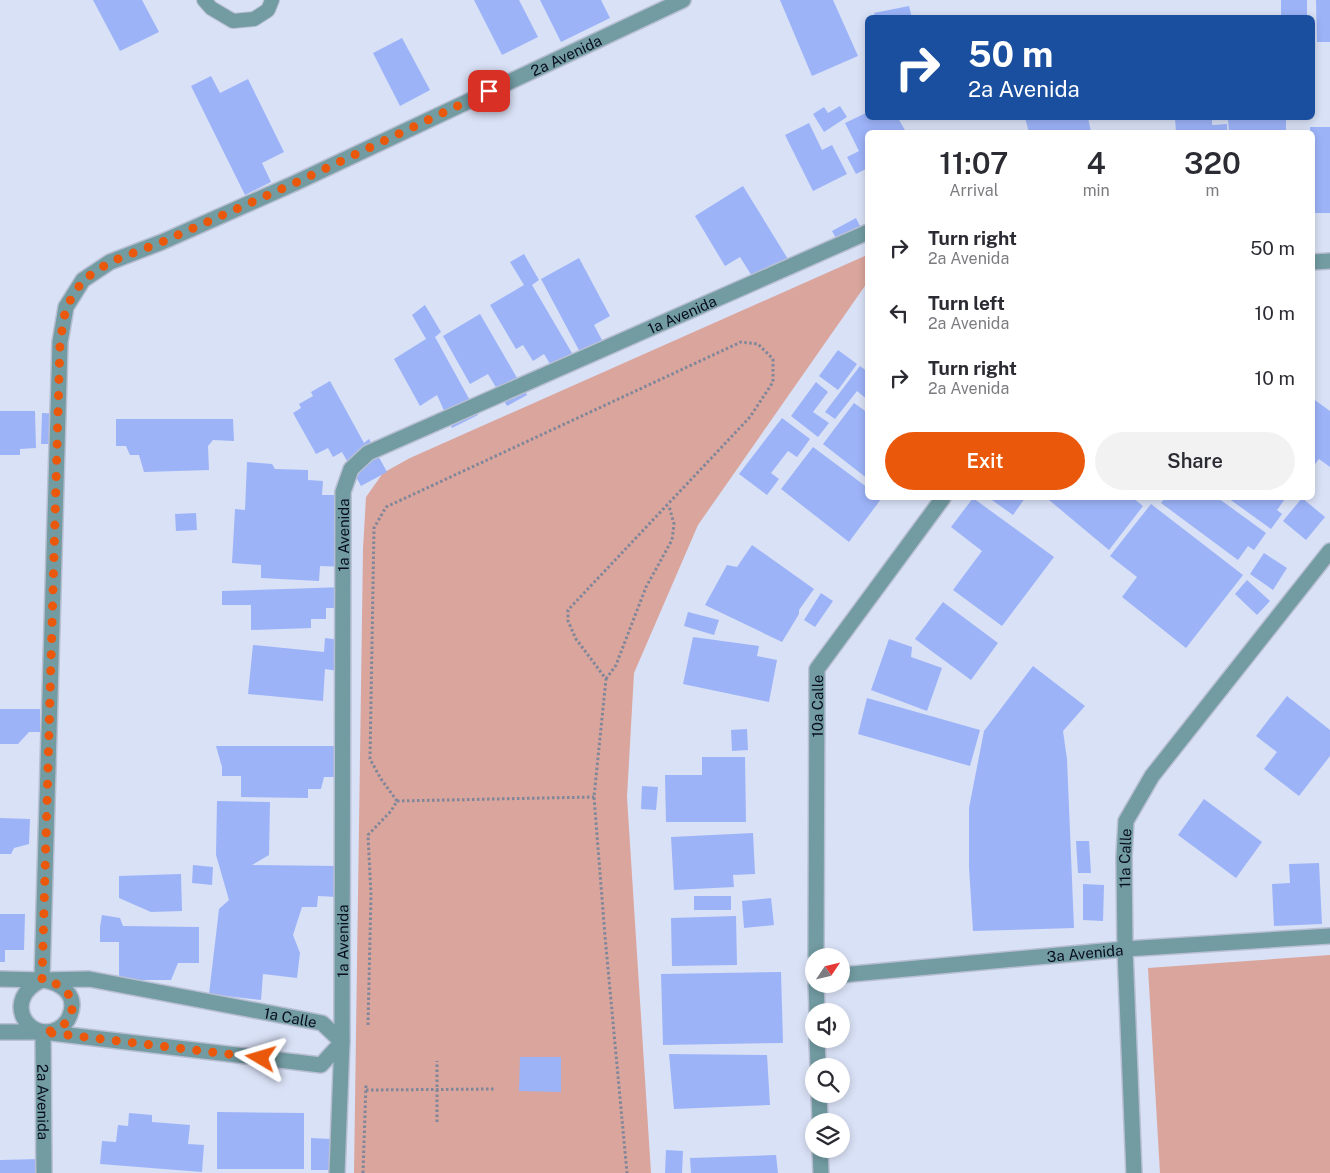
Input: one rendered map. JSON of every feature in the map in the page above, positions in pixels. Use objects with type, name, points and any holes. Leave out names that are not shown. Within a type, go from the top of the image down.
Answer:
[{"type":"street","name":"2a Avenida","points":[[42,980],[60,342],[66,307],[83,280],[110,262],[162,242],[295,183],[683,0]]},
{"type":"street","name":"1a Avenida","points":[[337,1173],[342,1042],[343,492],[351,469],[368,453],[865,233]]},
{"type":"street","points":[[1315,262],[1330,261]]},
{"type":"street","name":"10a Calle","points":[[816,948],[817,669],[942,500]]},
{"type":"street","name":"11a Calle","points":[[1134,1173],[1125,949],[1124,857],[1126,821],[1152,776],[1330,551]]},
{"type":"street","name":"3a Avenida","points":[[850,974],[1125,949],[1330,936]]},
{"type":"street","name":"1a Calle","points":[[0,979],[89,979],[322,1023],[342,1042]]},
{"type":"street","points":[[0,1032],[43,1032],[52,1032],[67,1022],[72,1006],[66,989],[59,984],[42,980],[28,989],[23,995],[21,1011],[29,1025],[35,1030],[43,1032],[320,1065],[342,1042]]},
{"type":"street","name":"2a Avenida","points":[[43,1032],[44,1173]]},
{"type":"street","points":[[820,1158],[821,1173]]},
{"type":"lane","points":[[204,0],[211,8],[232,22],[254,19],[268,10],[272,0]]},
{"type":"path","points":[[397,801],[370,759],[374,528],[386,507],[741,342],[758,344],[773,359],[773,382],[750,417],[568,610],[568,621],[576,638],[606,679]]},
{"type":"path","points":[[627,1173],[594,796],[606,679],[616,666],[646,587],[672,540],[674,524],[668,505]]},
{"type":"path","points":[[397,801],[594,796]]},
{"type":"path","points":[[367,1031],[371,895],[368,835],[391,811],[397,801]]},
{"type":"path","points":[[437,1061],[437,1122]]},
{"type":"path","points":[[363,1173],[366,1080]]},
{"type":"path","points":[[366,1090],[495,1089]]},
{"type":"shaded area","points":[[865,256],[865,286],[698,525],[634,673],[627,797],[651,1173],[354,1173],[363,549],[366,497],[383,473],[410,458]]},
{"type":"shaded area","points":[[1330,955],[1330,1173],[1160,1173],[1148,968]]},
{"type":"building","points":[[93,0],[142,0],[159,32],[120,51]]},
{"type":"building","points":[[474,0],[519,0],[538,37],[502,55]]},
{"type":"building","points":[[540,0],[601,0],[610,18],[561,42]]},
{"type":"building","points":[[780,0],[833,0],[858,56],[812,76]]},
{"type":"building","points":[[1281,0],[1307,0],[1307,15],[1281,15]]},
{"type":"building","points":[[1316,0],[1330,0],[1330,42],[1317,42]]},
{"type":"building","points":[[909,6],[911,15],[874,15],[874,13]]},
{"type":"building","points":[[402,38],[430,90],[400,106],[373,53]]},
{"type":"building","points":[[211,76],[220,93],[248,79],[284,152],[262,163],[271,182],[245,195],[191,86]]},
{"type":"building","points":[[840,106],[847,117],[824,132],[813,114],[824,107],[828,113]]},
{"type":"building","points":[[865,113],[865,120],[899,120],[905,130],[865,130],[865,170],[856,174],[847,157],[859,151],[845,123]]},
{"type":"building","points":[[1026,120],[1088,120],[1091,130],[1028,130]]},
{"type":"building","points":[[1175,120],[1212,120],[1212,125],[1227,124],[1227,130],[1176,130]]},
{"type":"building","points":[[1228,120],[1286,120],[1286,130],[1229,130]]},
{"type":"building","points":[[809,123],[822,150],[832,145],[847,174],[813,191],[785,135]]},
{"type":"building","points":[[1310,127],[1330,127],[1330,213],[1315,213],[1315,130],[1310,130]]},
{"type":"building","points":[[743,186],[791,264],[757,284],[740,257],[725,266],[695,216]]},
{"type":"building","points":[[856,218],[865,239],[843,251],[832,231]]},
{"type":"building","points":[[524,254],[539,280],[532,285],[579,365],[558,377],[544,354],[533,361],[523,345],[516,349],[490,305],[524,285],[510,262]]},
{"type":"building","points":[[579,258],[610,316],[594,325],[603,342],[581,354],[541,279]]},
{"type":"building","points":[[425,305],[441,332],[435,337],[478,415],[452,428],[437,395],[420,406],[394,359],[426,339],[412,315]]},
{"type":"building","points":[[480,314],[527,395],[507,406],[488,374],[470,384],[443,336]]},
{"type":"building","points":[[838,350],[857,364],[838,390],[819,376]]},
{"type":"building","points":[[860,366],[865,370],[865,398],[857,391],[835,419],[825,412]]},
{"type":"building","points":[[330,381],[364,443],[369,439],[387,472],[361,486],[342,452],[333,457],[328,448],[316,454],[293,413],[301,408],[299,404],[313,396],[311,392]]},
{"type":"building","points":[[816,382],[828,392],[813,412],[829,423],[818,437],[791,416]]},
{"type":"building","points":[[1315,400],[1330,411],[1330,467],[1319,459],[1315,464]]},
{"type":"building","points":[[854,403],[865,411],[865,477],[823,444]]},
{"type":"building","points":[[0,411],[35,411],[36,448],[20,449],[20,455],[0,455]]},
{"type":"building","points":[[42,413],[63,414],[62,444],[41,444]]},
{"type":"building","points":[[782,418],[810,439],[797,457],[788,451],[771,473],[779,479],[767,495],[739,474]]},
{"type":"building","points":[[116,419],[233,419],[234,441],[213,440],[208,446],[209,470],[144,472],[139,455],[130,455],[126,446],[116,446]]},
{"type":"building","points":[[813,447],[865,486],[865,500],[880,500],[849,542],[781,489]]},
{"type":"building","points":[[247,462],[272,464],[275,469],[308,470],[308,480],[323,481],[322,495],[338,495],[347,567],[320,566],[319,581],[261,578],[261,565],[232,563],[235,509],[245,510]]},
{"type":"building","points":[[971,500],[976,500],[1054,557],[1002,626],[953,590],[982,551],[951,527]]},
{"type":"building","points":[[992,500],[1024,500],[1013,515]]},
{"type":"building","points":[[1049,500],[1136,500],[1143,506],[1109,550]]},
{"type":"building","points":[[1163,500],[1221,500],[1266,533],[1254,550],[1248,546],[1238,560],[1161,503]]},
{"type":"building","points":[[1231,500],[1284,500],[1277,510],[1282,514],[1271,529]]},
{"type":"building","points":[[1300,500],[1304,500],[1325,517],[1306,540],[1283,521]]},
{"type":"building","points":[[1151,504],[1243,575],[1186,648],[1122,597],[1137,577],[1110,556]]},
{"type":"building","points":[[196,513],[197,530],[176,531],[175,514]]},
{"type":"building","points":[[752,545],[814,589],[799,610],[799,614],[782,642],[705,605],[727,565],[737,567]]},
{"type":"building","points":[[1264,553],[1287,568],[1273,590],[1250,574]]},
{"type":"building","points":[[1247,580],[1270,601],[1257,615],[1235,594]]},
{"type":"building","points":[[345,587],[340,608],[326,608],[326,619],[311,619],[311,628],[251,630],[251,605],[222,605],[222,591]]},
{"type":"building","points":[[821,593],[833,601],[815,627],[804,620]]},
{"type":"building","points":[[943,602],[998,643],[971,680],[915,639]]},
{"type":"building","points":[[688,612],[719,620],[714,635],[684,626]]},
{"type":"building","points":[[693,637],[759,646],[757,656],[777,660],[769,702],[683,684]]},
{"type":"building","points":[[325,638],[341,640],[338,671],[325,669],[323,701],[248,694],[253,645],[324,652]]},
{"type":"building","points":[[889,639],[912,647],[911,657],[942,668],[927,711],[871,690]]},
{"type":"building","points":[[1033,666],[1085,706],[1063,731],[1067,759],[1074,928],[973,931],[969,867],[969,808],[984,731]]},
{"type":"building","points":[[1287,696],[1330,730],[1330,756],[1299,796],[1264,769],[1277,752],[1256,736]]},
{"type":"building","points":[[867,698],[980,730],[970,766],[858,734]]},
{"type":"building","points":[[0,709],[40,709],[40,732],[29,732],[18,744],[0,744]]},
{"type":"building","points":[[747,729],[748,750],[732,751],[731,730]]},
{"type":"building","points":[[216,746],[339,746],[339,777],[324,777],[321,789],[308,789],[308,798],[241,797],[241,776],[222,776],[222,767]]},
{"type":"building","points":[[702,757],[745,757],[746,822],[666,822],[665,775],[702,775]]},
{"type":"building","points":[[642,786],[658,787],[656,810],[641,809]]},
{"type":"building","points":[[1204,799],[1262,842],[1236,878],[1178,835]]},
{"type":"building","points":[[217,801],[270,802],[269,855],[252,865],[337,866],[337,897],[318,896],[317,907],[302,907],[293,935],[300,953],[297,978],[263,974],[261,1000],[209,994],[219,909],[229,900],[216,855]]},
{"type":"building","points":[[0,818],[30,819],[29,844],[14,848],[11,854],[0,854]]},
{"type":"building","points":[[753,833],[755,874],[733,875],[734,887],[674,890],[671,837]]},
{"type":"building","points":[[1076,841],[1089,841],[1091,873],[1078,873]]},
{"type":"building","points":[[1319,863],[1322,924],[1274,926],[1272,884],[1290,883],[1289,864]]},
{"type":"building","points":[[193,865],[213,867],[212,885],[192,883]]},
{"type":"building","points":[[181,874],[182,911],[151,912],[119,898],[119,876]]},
{"type":"building","points":[[1083,884],[1104,885],[1103,921],[1083,920]]},
{"type":"building","points":[[694,896],[731,896],[731,910],[694,910]]},
{"type":"building","points":[[771,898],[774,925],[744,928],[742,901]]},
{"type":"building","points":[[0,914],[25,914],[24,950],[5,950],[5,962],[0,962]]},
{"type":"building","points":[[102,915],[120,918],[123,926],[199,927],[199,963],[178,963],[171,980],[119,980],[119,942],[100,942]]},
{"type":"building","points":[[736,916],[737,965],[672,966],[671,918]]},
{"type":"building","points":[[781,972],[783,1043],[663,1045],[661,974]]},
{"type":"building","points":[[669,1054],[767,1055],[770,1105],[674,1109]]},
{"type":"building","points":[[520,1057],[561,1057],[561,1092],[519,1091]]},
{"type":"building","points":[[217,1112],[304,1113],[304,1169],[217,1169]]},
{"type":"building","points":[[129,1113],[152,1115],[152,1122],[190,1125],[188,1144],[204,1145],[202,1172],[100,1164],[102,1141],[116,1142],[118,1125],[128,1126]]},
{"type":"building","points":[[311,1138],[331,1139],[330,1170],[311,1170]]},
{"type":"building","points":[[666,1150],[683,1151],[682,1173],[665,1173]]},
{"type":"building","points":[[776,1155],[778,1173],[691,1173],[690,1158]]},
{"type":"building","points":[[39,1159],[39,1173],[0,1173],[0,1160]]},
{"type":"route","points":[[261,1058],[43,1032],[52,1032],[67,1022],[72,1006],[66,989],[59,984],[42,980],[60,342],[66,307],[83,280],[110,262],[162,242],[295,183],[489,91]]}]
